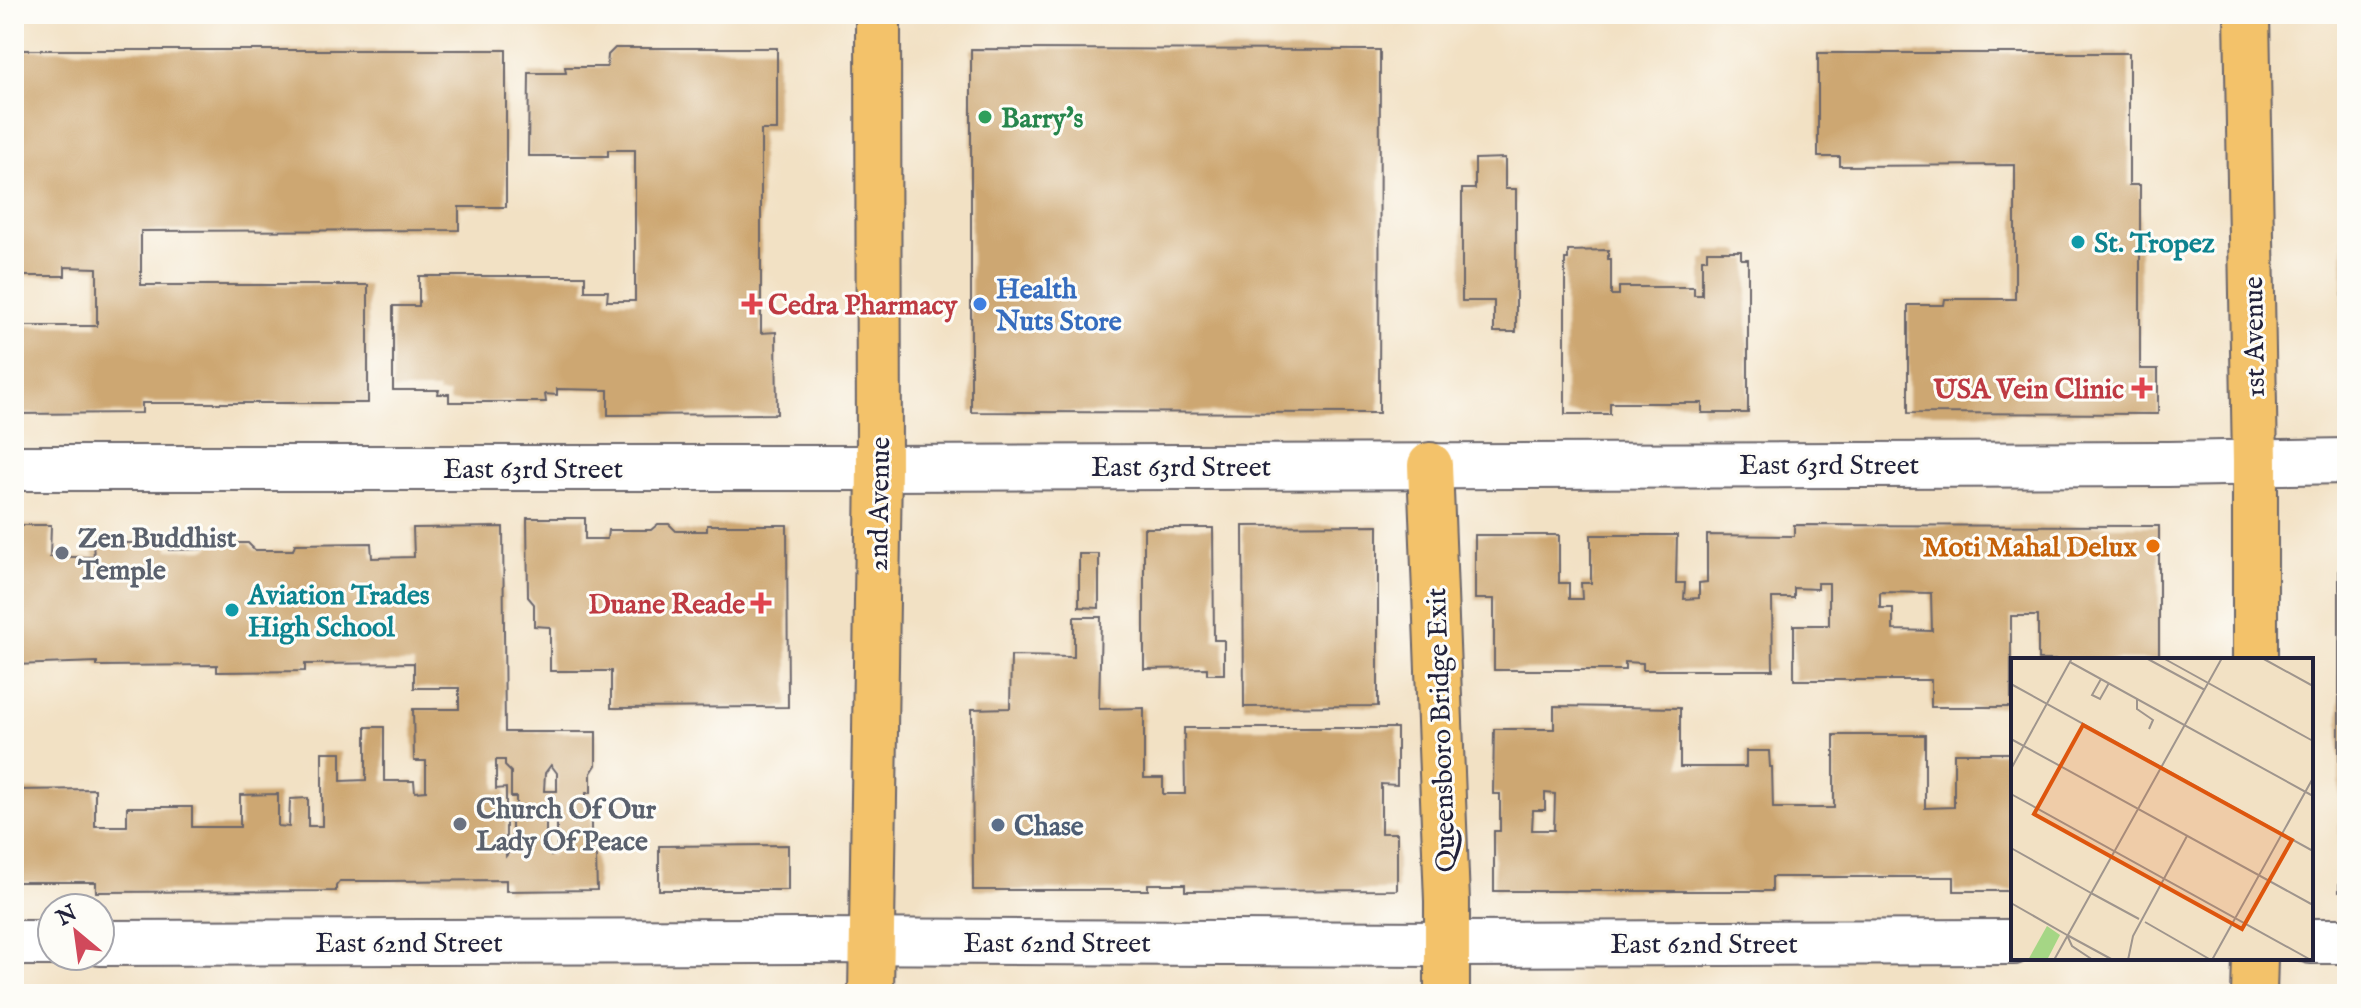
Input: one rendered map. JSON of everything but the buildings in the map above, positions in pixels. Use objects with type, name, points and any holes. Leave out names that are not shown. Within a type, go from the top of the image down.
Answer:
[{"type":"main road","name":"2nd Avenue","points":[[871,994],[879,468],[878,14]]},
{"type":"main road","name":"1st Avenue","points":[[2247,14],[2255,462],[2255,658]]},
{"type":"main road","name":"Queensboro Bridge Exit","points":[[1430,465],[1447,994]]},
{"type":"main road","points":[[2254,994],[2255,960]]},
{"type":"street","name":"East 63rd Street","points":[[14,468],[879,468],[2347,461]]},
{"type":"street","points":[[2313,941],[2347,941]]},
{"type":"street","name":"East 62nd Street","points":[[116,943],[2011,942]]},
{"type":"street","points":[[14,943],[36,943]]},
{"type":"place","name":"Barry's","points":[[985,117]]},
{"type":"place","name":"St. Tropez","points":[[2078,242]]},
{"type":"place","name":"Cedra Pharmacy","points":[[752,304]]},
{"type":"place","name":"Health Nuts Store","points":[[980,304]]},
{"type":"place","name":"USA Vein Clinic","points":[[2142,388]]},
{"type":"place","name":"Moti Mahal Delux","points":[[2153,546]]},
{"type":"place","name":"Zen Buddhist Temple","points":[[62,553]]},
{"type":"place","name":"Duane Reade","points":[[761,603]]},
{"type":"place","name":"Aviation Trades High School","points":[[232,610]]},
{"type":"place","name":"Church Of Our Lady Of Peace","points":[[460,824]]},
{"type":"place","name":"Chase","points":[[998,825]]}]
